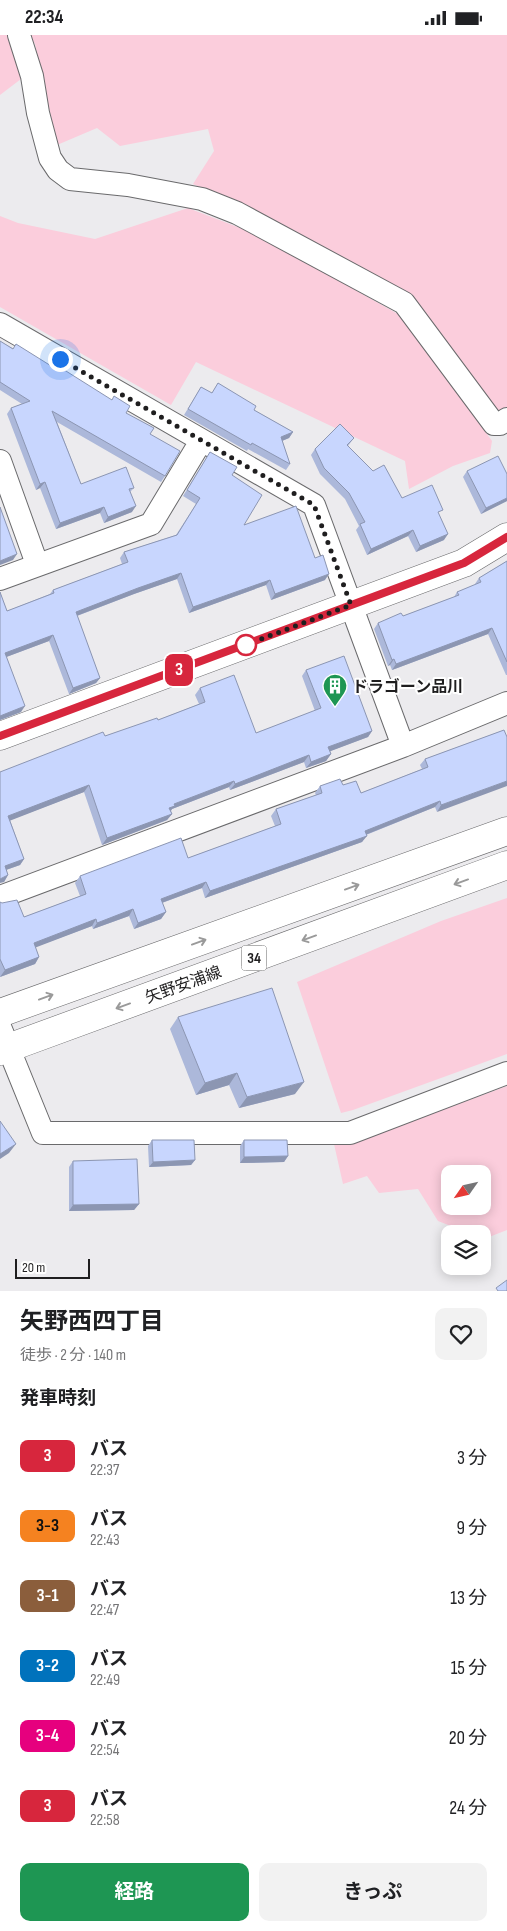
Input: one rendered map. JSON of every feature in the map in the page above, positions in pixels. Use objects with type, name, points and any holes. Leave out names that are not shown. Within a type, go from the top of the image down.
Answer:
[{"type":"main road","points":[[0,736],[464,563],[507,537]]},
{"type":"main road","name":"34","points":[[0,1013],[507,831]]},
{"type":"main road","name":"矢野安浦線","points":[[3,1042],[507,865]]},
{"type":"street","points":[[19,35],[32,76],[40,122],[50,158],[58,170],[70,179],[128,185],[202,199],[237,213],[404,303],[494,423],[500,424],[507,419]]},
{"type":"street","points":[[0,324],[314,505],[403,746]]},
{"type":"street","points":[[0,579],[151,524],[200,441]]},
{"type":"street","points":[[0,461],[37,564]]},
{"type":"street","points":[[0,897],[403,746],[507,703]]},
{"type":"street","points":[[3,1042],[43,1133],[350,1133],[507,1073]]},
{"type":"shaded area","points":[[0,35],[10,35],[21,79],[0,95]]},
{"type":"shaded area","points":[[30,35],[507,35],[507,407],[504,410],[494,410],[413,304],[276,224],[193,184],[214,151],[208,129],[120,146],[97,128],[57,145],[35,44]]},
{"type":"shaded area","points":[[188,208],[256,234],[405,318],[492,441],[490,453],[453,466],[409,489],[405,461],[196,362],[171,405],[0,307],[0,216],[18,223],[95,239]]},
{"type":"shaded area","points":[[507,898],[507,1054],[341,1113],[297,982],[441,921]]},
{"type":"shaded area","points":[[507,1086],[507,1230],[491,1236],[491,1225],[448,1225],[438,1221],[418,1189],[379,1193],[367,1176],[343,1184],[334,1144],[364,1139]]},
{"type":"building","points":[[0,341],[13,349],[16,344],[56,369],[58,366],[112,400],[114,396],[130,406],[126,413],[154,428],[150,434],[180,451],[165,476],[52,411],[81,484],[126,467],[134,488],[129,489],[136,506],[108,517],[104,507],[60,523],[45,482],[40,484],[11,408],[30,401],[0,382]]},
{"type":"building","points":[[218,383],[256,406],[254,410],[293,432],[281,437],[290,464],[252,443],[251,445],[188,409],[201,387],[212,393]]},
{"type":"building","points":[[340,424],[354,438],[347,445],[373,471],[384,465],[402,498],[432,485],[443,510],[438,512],[448,534],[420,546],[413,530],[371,549],[360,524],[365,522],[349,493],[324,468],[315,449]]},
{"type":"building","points":[[210,452],[237,467],[232,475],[262,495],[244,525],[296,506],[315,558],[323,555],[329,574],[275,594],[270,580],[193,607],[181,573],[76,612],[100,678],[73,688],[53,635],[5,653],[25,706],[0,716],[0,592],[7,611],[54,593],[53,590],[128,562],[124,552],[177,535],[200,498],[187,490]]},
{"type":"building","points":[[498,456],[507,474],[507,498],[486,508],[467,471]]},
{"type":"building","points":[[0,507],[17,554],[0,561]]},
{"type":"building","points":[[507,561],[507,662],[492,628],[396,664],[394,659],[392,660],[378,623],[401,613],[403,616],[459,595],[457,592],[481,582],[479,578]]},
{"type":"building","points":[[344,656],[372,731],[328,747],[331,754],[311,762],[309,755],[235,784],[234,781],[174,804],[175,806],[169,808],[172,814],[107,838],[89,785],[8,816],[24,859],[5,866],[8,875],[0,879],[0,772],[103,732],[105,736],[157,718],[158,720],[205,702],[200,688],[234,675],[256,733],[321,708],[306,670]]},
{"type":"building","points":[[504,730],[507,737],[507,781],[441,805],[440,801],[365,831],[367,836],[210,891],[206,882],[161,899],[166,912],[138,923],[133,909],[97,923],[96,919],[34,943],[39,957],[5,970],[0,959],[0,902],[17,900],[24,917],[86,894],[80,876],[181,838],[188,858],[281,824],[276,809],[322,793],[320,786],[340,779],[343,785],[356,781],[361,793],[428,767],[425,759]]},
{"type":"building","points":[[272,988],[304,1082],[247,1097],[237,1073],[205,1083],[178,1017]]},
{"type":"building","points":[[0,1121],[16,1144],[0,1154]]},
{"type":"building","points":[[152,1140],[194,1140],[195,1160],[153,1162]]},
{"type":"building","points":[[244,1140],[287,1140],[288,1156],[244,1157]]},
{"type":"building","points":[[137,1159],[139,1204],[73,1205],[73,1161]]},
{"type":"building","points":[[507,1280],[507,1291],[498,1291],[496,1288]]},
{"type":"bus line","name":"3","points":[[0,736],[464,563],[507,537]]},
{"type":"place","name":"ドラゴーン品川","points":[[335,707]]},
{"type":"route","points":[[60,359],[314,505],[351,605],[240,647],[246,645]]}]
